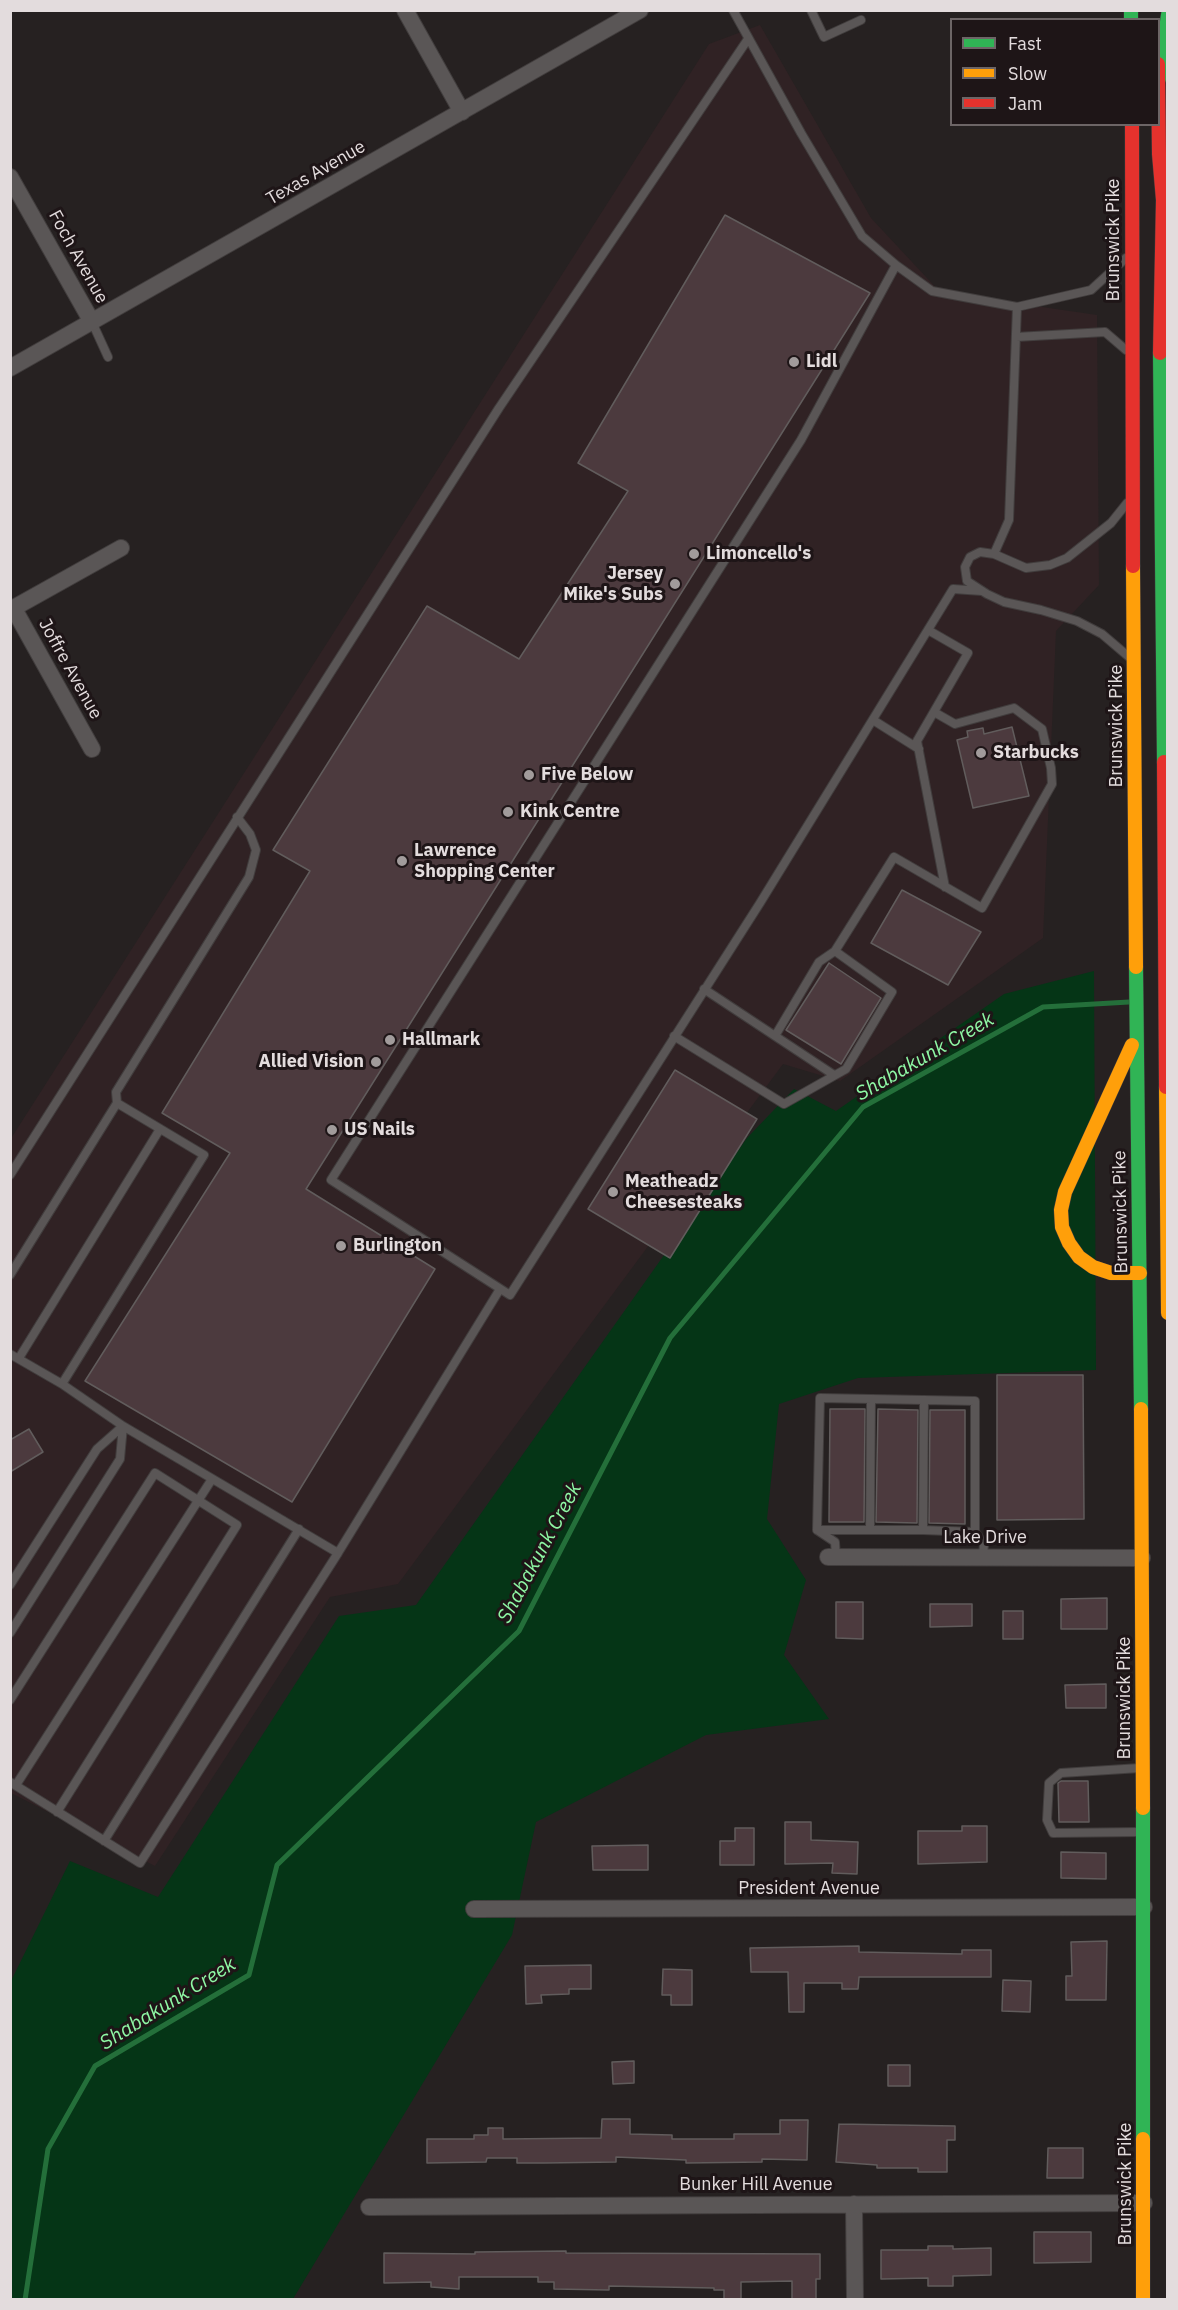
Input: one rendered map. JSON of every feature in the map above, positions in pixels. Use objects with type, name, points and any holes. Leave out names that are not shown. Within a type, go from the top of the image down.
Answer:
[{"type":"main road","points":[[1160,72],[1167,15]]},
{"type":"main road","points":[[1160,98],[1165,202],[1167,1313]]},
{"type":"main road","name":"Brunswick Pike","points":[[1132,126],[1136,1036],[1144,1832],[1143,2300]]},
{"type":"main road","points":[[1136,1036],[1065,1191],[1061,1210],[1062,1227],[1069,1243],[1080,1257],[1093,1267],[1111,1273],[1140,1273]]},
{"type":"street","points":[[405,10],[462,112]]},
{"type":"street","name":"Texas Avenue","points":[[10,368],[640,10]]},
{"type":"street","name":"Foch Avenue","points":[[10,177],[92,322]]},
{"type":"street","points":[[12,609],[121,548]]},
{"type":"street","name":"Joffre Avenue","points":[[12,609],[92,749]]},
{"type":"street","points":[[1140,1273],[1167,1268]]},
{"type":"street","name":"Lake Drive","points":[[832,1557],[1142,1558]]},
{"type":"street","name":"President Avenue","points":[[474,1909],[1144,1907]]},
{"type":"street","name":"Bunker Hill Avenue","points":[[369,2207],[1144,2203]]},
{"type":"street","points":[[854,2204],[855,2300]]},
{"type":"lane","points":[[733,10],[862,236],[932,291],[1017,307],[1091,290],[1131,254]]},
{"type":"lane","points":[[811,10],[824,37],[861,20]]},
{"type":"lane","points":[[10,1175],[499,408],[748,39]]},
{"type":"lane","points":[[896,265],[801,440],[331,1180],[510,1295],[873,720],[953,589],[982,591]]},
{"type":"lane","points":[[994,554],[1009,520],[1017,307]]},
{"type":"lane","name":"Foch Avenue","points":[[92,322],[108,357]]},
{"type":"lane","points":[[1016,337],[1105,332],[1132,355]]},
{"type":"lane","points":[[1134,494],[1111,523],[1067,558],[1050,565],[1026,568],[994,554],[980,552],[970,557],[965,567],[967,581],[982,591],[1004,602],[1077,621],[1102,634],[1134,661]]},
{"type":"lane","points":[[928,630],[968,653],[917,741],[945,887]]},
{"type":"lane","points":[[775,1036],[819,962],[835,951],[894,857],[982,908],[1052,784],[1051,768],[1042,729],[1014,708],[955,724],[934,712]]},
{"type":"lane","points":[[873,720],[919,749]]},
{"type":"lane","points":[[10,1275],[117,1103],[116,1092],[249,877],[256,850],[250,834],[237,817]]},
{"type":"lane","points":[[674,1036],[784,1104],[846,1069],[892,992],[835,951]]},
{"type":"lane","points":[[704,989],[834,1075]]},
{"type":"lane","points":[[62,1384],[204,1155],[117,1103]]},
{"type":"lane","points":[[160,1129],[14,1356],[62,1384],[123,1426],[338,1553]]},
{"type":"lane","points":[[212,1479],[13,1783],[140,1863],[338,1553],[500,1289]]},
{"type":"lane","points":[[818,1530],[820,1398],[975,1401],[975,1532],[984,1544],[983,1557]]},
{"type":"lane","points":[[870,1530],[871,1400]]},
{"type":"lane","points":[[923,1530],[924,1400]]},
{"type":"lane","points":[[10,1585],[97,1449],[123,1426]]},
{"type":"lane","points":[[10,1633],[120,1459],[123,1426]]},
{"type":"lane","points":[[10,1701],[155,1473],[237,1525],[57,1812]]},
{"type":"lane","points":[[104,1841],[299,1529]]},
{"type":"lane","points":[[818,1530],[975,1532]]},
{"type":"lane","points":[[818,1530],[835,1542],[832,1557]]},
{"type":"lane","points":[[1143,1768],[1061,1773],[1049,1784],[1047,1820],[1053,1833],[1144,1832]]},
{"type":"shaded area","name":"Lawrence Shopping Center","points":[[760,25],[871,218],[940,292],[1097,315],[1099,585],[1056,631],[1043,938],[840,1081],[783,1064],[398,1584],[330,1597],[155,1866],[11,1793],[10,1140],[709,44]]},
{"type":"green space","points":[[1094,971],[1096,1370],[858,1378],[779,1404],[767,1519],[806,1580],[784,1655],[829,1719],[706,1735],[536,1822],[512,1935],[293,2299],[11,2299],[10,1983],[70,1861],[158,1897],[339,1616],[416,1605],[747,1138],[794,1089],[836,1111],[1004,994]]},
{"type":"building","name":"Lawrence Shopping Center","points":[[725,215],[870,293],[306,1189],[435,1269],[292,1502],[85,1381],[230,1153],[162,1113],[310,871],[273,850],[427,606],[519,659],[628,491],[578,463]]},
{"type":"building","points":[[1012,727],[1029,796],[973,808],[957,740],[968,737],[967,731],[983,728],[984,734]]},
{"type":"building","points":[[902,890],[981,932],[948,985],[871,943]]},
{"type":"building","points":[[829,963],[881,998],[841,1064],[786,1030]]},
{"type":"building","points":[[675,1070],[757,1119],[670,1258],[588,1209]]},
{"type":"building","points":[[997,1375],[1083,1375],[1084,1519],[997,1520]]},
{"type":"building","points":[[830,1409],[865,1409],[864,1522],[829,1522]]},
{"type":"building","points":[[878,1409],[918,1410],[917,1523],[876,1522]]},
{"type":"building","points":[[930,1410],[965,1410],[965,1524],[929,1523]]},
{"type":"building","points":[[29,1429],[43,1452],[10,1472],[10,1440]]},
{"type":"building","points":[[1107,1598],[1107,1629],[1061,1629],[1061,1599]]},
{"type":"building","points":[[836,1602],[863,1602],[863,1639],[836,1638]]},
{"type":"building","points":[[930,1604],[972,1604],[972,1626],[930,1627]]},
{"type":"building","points":[[1003,1611],[1023,1611],[1023,1639],[1003,1639]]},
{"type":"building","points":[[1106,1684],[1106,1708],[1066,1708],[1065,1685]]},
{"type":"building","points":[[1088,1781],[1089,1822],[1059,1822],[1058,1783]]},
{"type":"building","points":[[785,1822],[811,1822],[811,1840],[858,1842],[857,1874],[832,1873],[833,1863],[785,1864]]},
{"type":"building","points":[[962,1826],[987,1826],[987,1862],[918,1864],[918,1831],[962,1831]]},
{"type":"building","points":[[735,1828],[754,1828],[754,1865],[720,1865],[720,1841],[735,1841]]},
{"type":"building","points":[[648,1845],[648,1870],[593,1870],[592,1846]]},
{"type":"building","points":[[1061,1852],[1106,1853],[1106,1879],[1061,1878]]},
{"type":"building","points":[[1107,1941],[1106,2000],[1066,2000],[1066,1976],[1072,1976],[1071,1942]]},
{"type":"building","points":[[859,1946],[859,1952],[962,1954],[962,1950],[991,1950],[991,1977],[859,1977],[858,1989],[842,1989],[842,1983],[804,1983],[804,2012],[789,2012],[788,1972],[751,1972],[750,1948]]},
{"type":"building","points":[[591,1965],[591,1989],[569,1989],[569,1994],[541,1995],[542,2003],[526,2004],[525,1966]]},
{"type":"building","points":[[663,1969],[692,1970],[692,2005],[671,2005],[671,1995],[662,1995]]},
{"type":"building","points":[[1003,1980],[1031,1981],[1030,2012],[1002,2011]]},
{"type":"building","points":[[634,2061],[634,2083],[613,2084],[612,2062]]},
{"type":"building","points":[[888,2065],[910,2065],[910,2086],[888,2086]]},
{"type":"building","points":[[602,2119],[630,2119],[630,2134],[672,2135],[672,2139],[734,2139],[734,2134],[780,2134],[780,2120],[808,2120],[807,2160],[762,2159],[762,2162],[686,2163],[686,2160],[616,2157],[616,2162],[517,2163],[517,2158],[487,2158],[486,2162],[427,2163],[427,2139],[474,2139],[474,2135],[488,2135],[488,2128],[503,2128],[503,2139],[601,2138]]},
{"type":"building","points":[[839,2124],[955,2126],[955,2140],[947,2140],[947,2172],[918,2172],[918,2168],[877,2168],[877,2165],[836,2162]]},
{"type":"building","points":[[1048,2148],[1083,2148],[1083,2178],[1047,2178]]},
{"type":"building","points":[[1034,2232],[1091,2232],[1091,2262],[1034,2263]]},
{"type":"building","points":[[928,2246],[953,2246],[953,2249],[991,2248],[991,2275],[953,2276],[953,2286],[928,2286],[928,2278],[881,2279],[881,2250],[928,2250]]},
{"type":"building","points":[[566,2251],[566,2253],[820,2254],[820,2279],[816,2279],[816,2300],[792,2300],[792,2281],[741,2282],[741,2300],[724,2300],[724,2290],[714,2290],[714,2288],[609,2286],[609,2290],[554,2289],[554,2282],[538,2282],[538,2277],[459,2277],[459,2289],[431,2287],[431,2282],[384,2283],[384,2253],[475,2254],[475,2252]]},
{"type":"waterway","name":"Shabakunk Creek","points":[[25,2300],[48,2149],[95,2066],[249,1975],[277,1865],[519,1631],[670,1338],[863,1107],[1043,1007],[1129,1002]]},
{"type":"traffic: fast","points":[[1131,10],[1131,18]]},
{"type":"traffic: fast","points":[[1160,72],[1168,15]]},
{"type":"traffic: fast","points":[[1160,353],[1164,762]]},
{"type":"traffic: fast","points":[[1136,967],[1141,1409]]},
{"type":"traffic: fast","points":[[1143,1808],[1143,2139]]},
{"type":"traffic: slow","points":[[1133,566],[1136,967]]},
{"type":"traffic: slow","points":[[1132,1045],[1065,1192],[1061,1210],[1062,1227],[1079,1257],[1093,1267],[1111,1273],[1140,1273]]},
{"type":"traffic: slow","points":[[1166,1087],[1168,1313]]},
{"type":"traffic: slow","points":[[1141,1409],[1143,1808]]},
{"type":"traffic: slow","points":[[1143,2139],[1143,2300]]},
{"type":"traffic: jam","points":[[1132,126],[1133,566]]},
{"type":"traffic: jam","points":[[1159,126],[1163,200],[1160,353]]},
{"type":"traffic: jam","points":[[1164,762],[1166,1087]]},
{"type":"place","name":"Lidl","points":[[794,362]]},
{"type":"place","name":"Limoncello's","points":[[694,554]]},
{"type":"place","name":"Jersey Mike's Subs","points":[[675,584]]},
{"type":"place","name":"Starbucks","points":[[981,753]]},
{"type":"place","name":"Five Below","points":[[529,775]]},
{"type":"place","name":"Kink Centre","points":[[508,812]]},
{"type":"place","name":"Lawrence Shopping Center","points":[[402,861]]},
{"type":"place","name":"Hallmark","points":[[390,1040]]},
{"type":"place","name":"Allied Vision","points":[[376,1062]]},
{"type":"place","name":"US Nails","points":[[332,1130]]},
{"type":"place","name":"Meatheadz Cheesesteaks","points":[[613,1192]]},
{"type":"place","name":"Burlington","points":[[341,1246]]}]
